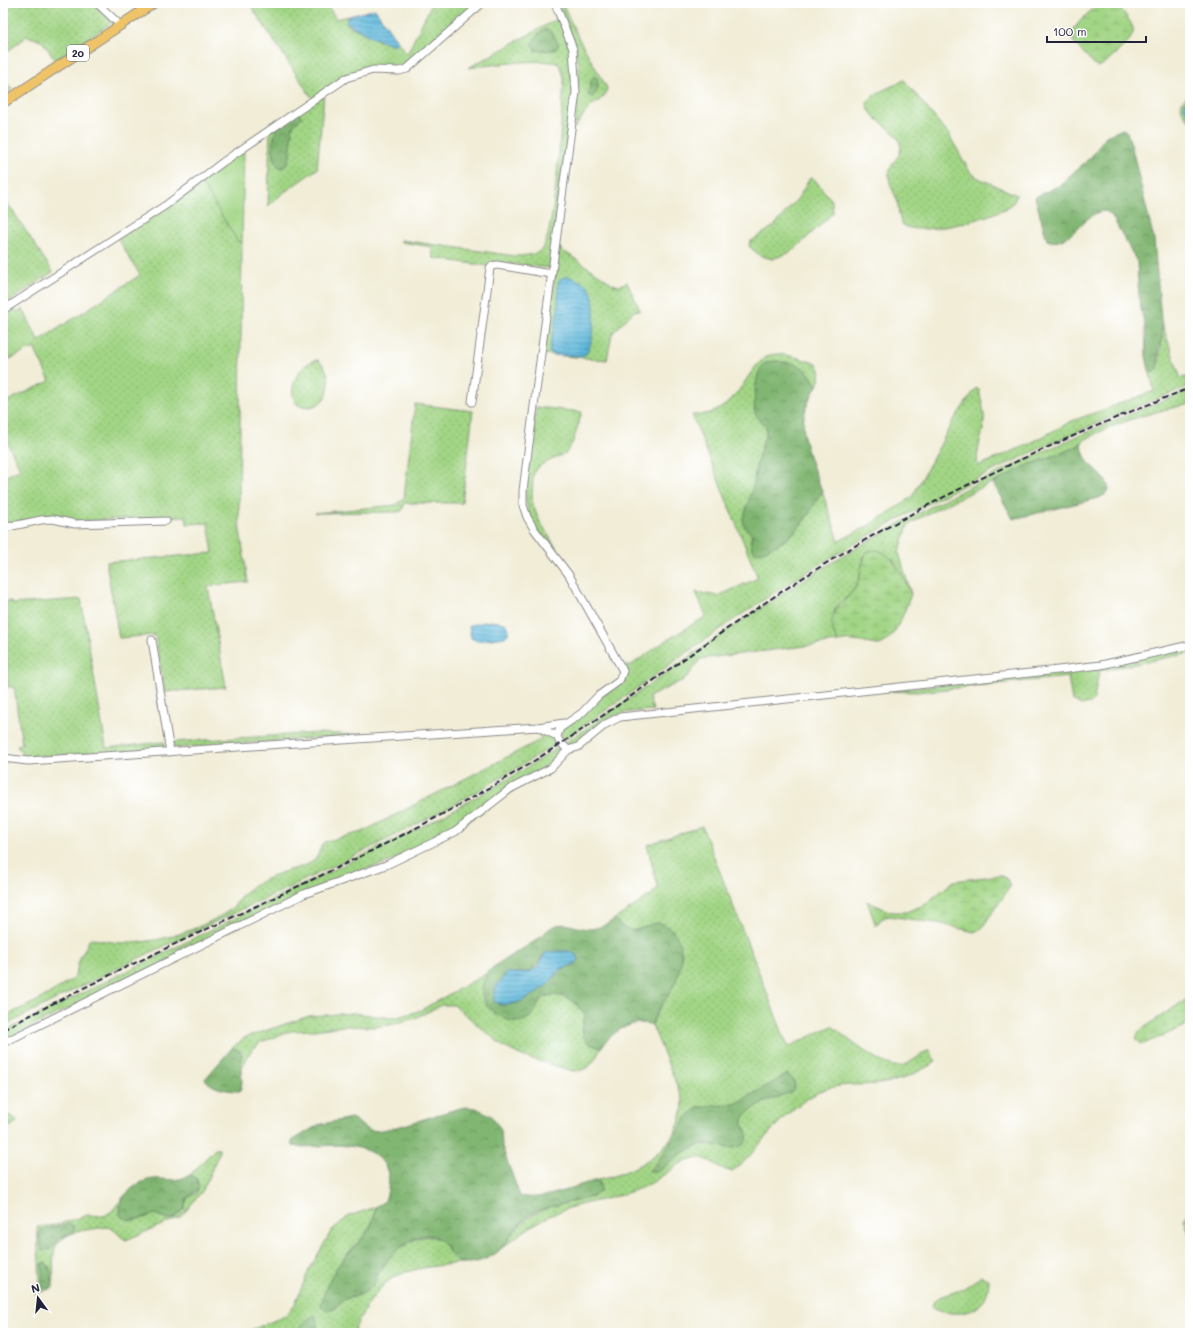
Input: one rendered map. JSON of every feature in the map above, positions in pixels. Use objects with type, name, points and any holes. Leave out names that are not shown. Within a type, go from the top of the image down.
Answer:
[{"type":"main road","name":"20","points":[[3,104],[154,3]]},
{"type":"street","points":[[96,3],[120,25]]},
{"type":"street","points":[[3,310],[166,206],[223,162],[346,78],[373,70],[399,71],[407,68],[482,3]]},
{"type":"street","points":[[3,758],[28,761],[538,727],[564,723],[582,713],[598,696],[619,681],[623,671],[569,575],[534,529],[523,505],[526,465],[576,92],[573,49],[555,3]]},
{"type":"street","points":[[472,402],[490,268],[497,265],[551,274]]},
{"type":"street","points":[[3,528],[41,520],[53,520],[75,524],[166,521]]},
{"type":"street","points":[[152,640],[170,752]]},
{"type":"street","points":[[3,1042],[304,894],[386,865],[455,832],[519,783],[551,768],[568,750],[578,747],[613,720],[627,715],[1101,665],[1190,644]]},
{"type":"street","points":[[564,723],[558,731],[557,736],[559,741],[568,750]]},
{"type":"street","points":[[538,727],[557,736]]},
{"type":"green space","points":[[7,3],[92,3],[111,20],[111,23],[56,61],[42,41],[27,36],[3,55],[3,7]]},
{"type":"green space","points":[[249,3],[326,3],[336,19],[349,16],[347,18],[348,25],[384,43],[398,42],[407,54],[432,3],[472,3],[475,7],[403,68],[364,69],[312,98]]},
{"type":"green space","points":[[558,3],[562,3],[579,39],[607,88],[605,95],[588,109],[575,128],[579,64],[572,36]]},
{"type":"green space","points":[[1099,3],[1116,3],[1132,24],[1133,30],[1132,35],[1124,46],[1104,64],[1097,67],[1074,43],[1071,35],[1081,20]]},
{"type":"green space","points":[[559,18],[571,51],[573,95],[549,268],[492,262],[488,266],[433,258],[432,247],[401,242],[401,240],[516,256],[537,253],[542,249],[547,237],[551,219],[558,169],[564,81],[562,70],[558,64],[542,61],[468,68]]},
{"type":"green space","points":[[545,29],[551,32],[559,44],[555,50],[535,51],[532,44],[539,33]]},
{"type":"green space","points":[[594,76],[597,78],[598,86],[596,93],[592,97],[588,95],[591,81]]},
{"type":"green space","points":[[3,79],[12,89],[3,98]]},
{"type":"green space","points":[[904,80],[949,135],[970,172],[978,178],[1017,195],[1011,205],[989,215],[956,225],[939,228],[910,228],[902,224],[897,200],[890,184],[889,177],[890,170],[899,156],[901,148],[900,143],[893,132],[872,114],[867,103],[873,96]]},
{"type":"green space","points":[[324,95],[317,169],[283,193],[268,206],[270,131]]},
{"type":"green space","points":[[1190,95],[1187,114],[1190,122],[1182,111],[1181,104]]},
{"type":"green space","points":[[298,112],[302,117],[293,126],[291,153],[287,163],[284,167],[280,168],[273,153],[273,140],[280,124]]},
{"type":"green space","points":[[1123,129],[1127,132],[1131,144],[1154,240],[1162,339],[1158,349],[1158,369],[1152,373],[1149,370],[1146,356],[1145,327],[1139,300],[1137,262],[1112,216],[1106,211],[1098,212],[1063,240],[1055,242],[1047,240],[1035,197],[1058,186],[1091,157],[1106,136]]},
{"type":"green space","points":[[244,148],[242,242],[238,242],[200,180]]},
{"type":"green space","points":[[810,178],[815,180],[832,201],[833,213],[789,253],[772,259],[759,255],[749,246],[750,242],[774,226],[799,197]]},
{"type":"green space","points":[[200,180],[238,242],[242,242],[239,514],[248,582],[208,586],[226,687],[165,692],[155,635],[119,638],[106,562],[213,553],[208,523],[187,524],[186,516],[80,521],[41,518],[3,523],[3,478],[20,469],[3,433],[3,403],[50,381],[34,348],[3,362],[3,312],[13,307],[18,312],[23,309],[39,341],[140,275],[118,239]]},
{"type":"green space","points":[[3,196],[53,272],[3,306]]},
{"type":"green space","points":[[559,248],[613,284],[619,286],[627,282],[640,310],[634,311],[612,334],[607,360],[543,354]]},
{"type":"green space","points":[[1162,324],[1180,376],[1182,378],[1190,376],[1190,386],[1056,441],[969,482],[884,527],[770,595],[562,741],[562,729],[625,678],[627,675],[626,665],[630,666],[664,642],[706,616],[696,592],[718,596],[758,578],[692,415],[709,413],[723,407],[734,397],[758,364],[767,356],[778,354],[813,362],[819,367],[820,375],[817,386],[810,374],[755,414],[766,426],[766,433],[755,470],[750,531],[752,534],[750,541],[753,550],[777,545],[787,539],[803,523],[822,491],[839,541],[868,526],[912,497],[953,421],[976,388],[979,390],[984,418],[978,449],[978,466],[1027,445],[1072,421],[1154,391],[1149,370],[1152,373],[1159,362]]},
{"type":"green space","points":[[318,360],[325,367],[328,376],[329,385],[327,393],[323,400],[316,405],[308,407],[298,405],[294,399],[293,392],[293,385],[296,378],[305,365]]},
{"type":"green space","points":[[778,361],[792,363],[802,367],[806,370],[817,386],[808,403],[804,416],[803,427],[810,460],[822,491],[797,530],[780,543],[757,553],[751,547],[752,534],[745,528],[743,520],[755,479],[757,462],[766,433],[766,426],[755,414],[755,389],[760,369],[763,365],[768,362]]},
{"type":"green space","points":[[1190,390],[1190,404],[1151,413],[1123,422],[1097,433],[1074,448],[969,493],[908,525],[899,553],[911,594],[893,559],[864,556],[860,573],[853,591],[839,604],[834,613],[832,623],[838,642],[700,659],[687,678],[649,697],[653,710],[620,714],[605,721],[575,744],[569,746],[565,743],[717,637],[779,596],[901,522],[1043,451]]},
{"type":"green space","points":[[415,404],[473,411],[462,503],[405,503],[402,511],[397,512],[315,513],[396,505],[404,498]]},
{"type":"green space","points":[[536,407],[582,412],[573,442],[566,453],[541,465],[535,471],[533,476],[532,503],[539,520],[560,554],[539,532],[530,519],[526,501],[526,486]]},
{"type":"green space","points":[[1081,443],[1088,462],[1102,476],[1108,486],[1109,490],[1106,494],[1099,498],[1013,519],[993,483],[1026,466],[1074,448]]},
{"type":"green space","points":[[878,550],[890,557],[902,574],[911,594],[903,616],[894,632],[884,643],[878,645],[852,641],[838,642],[833,631],[832,621],[834,614],[855,588],[859,580],[864,558],[868,551]]},
{"type":"green space","points":[[81,599],[106,748],[165,742],[164,749],[21,757],[21,751],[17,746],[22,745],[14,687],[8,687],[7,675],[3,672],[8,671],[3,636],[3,602],[11,601],[12,604]]},
{"type":"green space","points":[[1190,647],[1190,653],[1099,671],[1094,699],[1091,703],[1081,705],[1072,700],[1068,677],[917,692],[885,691],[1003,678]]},
{"type":"green space","points":[[531,730],[537,730],[555,739],[556,744],[490,784],[422,822],[353,857],[72,991],[3,1027],[3,1017],[37,1001],[70,981],[75,976],[80,958],[90,939],[123,943],[150,941],[177,935],[203,925],[230,910],[245,892],[256,885],[279,873],[311,863],[316,858],[324,842],[362,832],[538,741],[541,738],[540,735]]},
{"type":"green space","points":[[318,733],[362,735],[176,748],[174,747],[173,742]]},
{"type":"green space","points":[[559,747],[561,754],[556,761],[465,824],[389,862],[342,877],[3,1040],[3,1032],[431,822],[505,781]]},
{"type":"green space","points":[[702,826],[788,1047],[832,1026],[865,1052],[885,1063],[894,1066],[905,1065],[929,1050],[936,1062],[912,1075],[892,1082],[833,1087],[817,1093],[802,1102],[789,1113],[753,1152],[732,1171],[723,1169],[706,1159],[691,1159],[681,1163],[649,1184],[631,1192],[568,1208],[558,1212],[530,1227],[503,1247],[521,1225],[530,1217],[552,1206],[593,1197],[600,1185],[598,1180],[613,1176],[643,1163],[656,1154],[667,1143],[676,1130],[681,1116],[683,1100],[652,1025],[676,980],[682,951],[640,929],[626,929],[615,919],[651,895],[658,887],[647,845]]},
{"type":"green space","points":[[1000,875],[1007,879],[1010,887],[981,929],[974,932],[942,924],[889,916],[881,919],[876,926],[867,901],[891,912],[906,912],[924,905],[954,881]]},
{"type":"green space","points":[[615,919],[623,927],[631,930],[650,924],[664,924],[672,930],[679,943],[681,950],[681,965],[677,979],[656,1014],[652,1025],[637,1023],[623,1028],[605,1042],[601,1048],[586,1040],[583,1032],[583,1021],[585,1015],[572,1000],[568,998],[558,995],[547,996],[540,1001],[531,1016],[521,1021],[507,1020],[493,1012],[484,1000],[482,994],[483,985],[489,971],[500,962],[538,939],[549,929],[560,924],[590,929],[603,926]],"holes":[[[542,956],[576,964],[562,970],[546,986],[527,998],[512,1004],[499,1005],[516,972],[526,972],[532,970],[538,964]]]},
{"type":"green space","points":[[489,972],[484,983],[493,1009],[508,1019],[517,1022],[528,1016],[534,1012],[541,1000],[551,995],[562,996],[573,1001],[585,1015],[583,1021],[583,1032],[586,1040],[601,1048],[591,1065],[579,1071],[573,1071],[522,1056],[504,1047],[454,1005],[442,1005],[413,1019],[390,1025],[374,1027],[344,1026],[291,1031],[261,1042],[251,1051],[242,1067],[232,1048],[244,1038],[309,1016],[353,1013],[392,1018],[409,1014],[421,1010]]},
{"type":"green space","points":[[1190,997],[1190,1024],[1146,1043],[1142,1044],[1138,1041],[1137,1034],[1142,1029]]},
{"type":"green space","points":[[232,1048],[239,1050],[242,1054],[242,1081],[240,1091],[225,1090],[216,1087],[205,1079]]},
{"type":"green space","points":[[788,1074],[794,1081],[795,1085],[792,1092],[756,1107],[745,1116],[743,1124],[748,1138],[744,1144],[734,1148],[704,1144],[699,1145],[678,1156],[662,1169],[654,1172],[649,1171],[668,1147],[686,1118],[698,1107],[735,1104]]},
{"type":"green space","points":[[466,1107],[476,1108],[490,1115],[501,1129],[502,1147],[520,1196],[539,1197],[549,1195],[598,1180],[601,1191],[580,1200],[535,1212],[518,1226],[499,1251],[480,1261],[464,1263],[458,1261],[440,1240],[434,1236],[426,1235],[416,1238],[405,1244],[392,1255],[384,1265],[372,1286],[367,1291],[343,1300],[335,1308],[326,1311],[321,1306],[325,1291],[332,1275],[367,1232],[374,1216],[375,1207],[385,1201],[389,1179],[383,1163],[378,1157],[360,1148],[341,1145],[299,1147],[292,1146],[292,1141],[318,1125],[351,1118],[356,1120],[364,1128],[377,1131],[402,1126]]},
{"type":"green space","points":[[3,1113],[13,1117],[17,1122],[3,1131]]},
{"type":"green space","points":[[215,1149],[219,1149],[220,1151],[203,1190],[181,1217],[126,1240],[113,1229],[107,1227],[83,1230],[68,1235],[57,1245],[54,1253],[53,1288],[35,1294],[39,1288],[40,1282],[37,1227],[56,1225],[88,1215],[104,1216],[112,1211],[125,1195],[120,1209],[123,1217],[143,1218],[155,1214],[167,1219],[184,1209],[187,1198],[197,1192],[197,1179],[190,1175]]},
{"type":"green space","points":[[190,1175],[197,1179],[199,1188],[187,1198],[184,1209],[173,1219],[167,1219],[155,1214],[129,1220],[120,1215],[124,1196],[137,1185],[153,1179],[174,1180]]},
{"type":"green space","points":[[375,1207],[374,1216],[367,1232],[338,1266],[335,1286],[335,1309],[343,1300],[360,1295],[393,1252],[418,1238],[429,1236],[439,1239],[445,1243],[448,1251],[464,1263],[413,1270],[394,1277],[376,1293],[352,1333],[244,1333],[285,1316],[294,1306],[309,1270],[332,1230],[349,1216]]},
{"type":"green space","points":[[1190,1211],[1190,1237],[1184,1219]]},
{"type":"green space","points":[[70,1224],[74,1226],[74,1231],[59,1239],[51,1249],[42,1251],[39,1234],[41,1230]]},
{"type":"green space","points":[[45,1262],[52,1274],[50,1288],[43,1288],[42,1264]]},
{"type":"green space","points":[[981,1276],[989,1279],[986,1295],[979,1306],[967,1312],[960,1313],[938,1311],[931,1307],[936,1300],[942,1296],[963,1288]]},
{"type":"green space","points":[[315,1315],[317,1321],[317,1333],[294,1333],[307,1320]]},
{"type":"water","points":[[375,9],[398,42],[394,45],[371,37],[346,22],[349,16]]},
{"type":"water","points":[[1190,99],[1190,118],[1184,107],[1185,102]]},
{"type":"water","points":[[567,276],[587,285],[593,297],[594,325],[590,345],[587,352],[583,356],[555,355],[549,352],[558,309],[558,282],[560,279]]},
{"type":"water","points":[[490,621],[505,623],[509,628],[508,634],[505,637],[477,641],[471,638],[470,625]]},
{"type":"water","points":[[569,951],[578,956],[579,960],[575,964],[558,971],[546,986],[524,1000],[507,1005],[494,1001],[494,989],[507,973],[526,973],[537,968],[545,953]]},
{"type":"railway","points":[[3,1030],[64,998],[313,880],[436,818],[496,784],[616,707],[772,598],[812,572],[949,494],[1044,449],[1141,407],[1190,388]]}]
